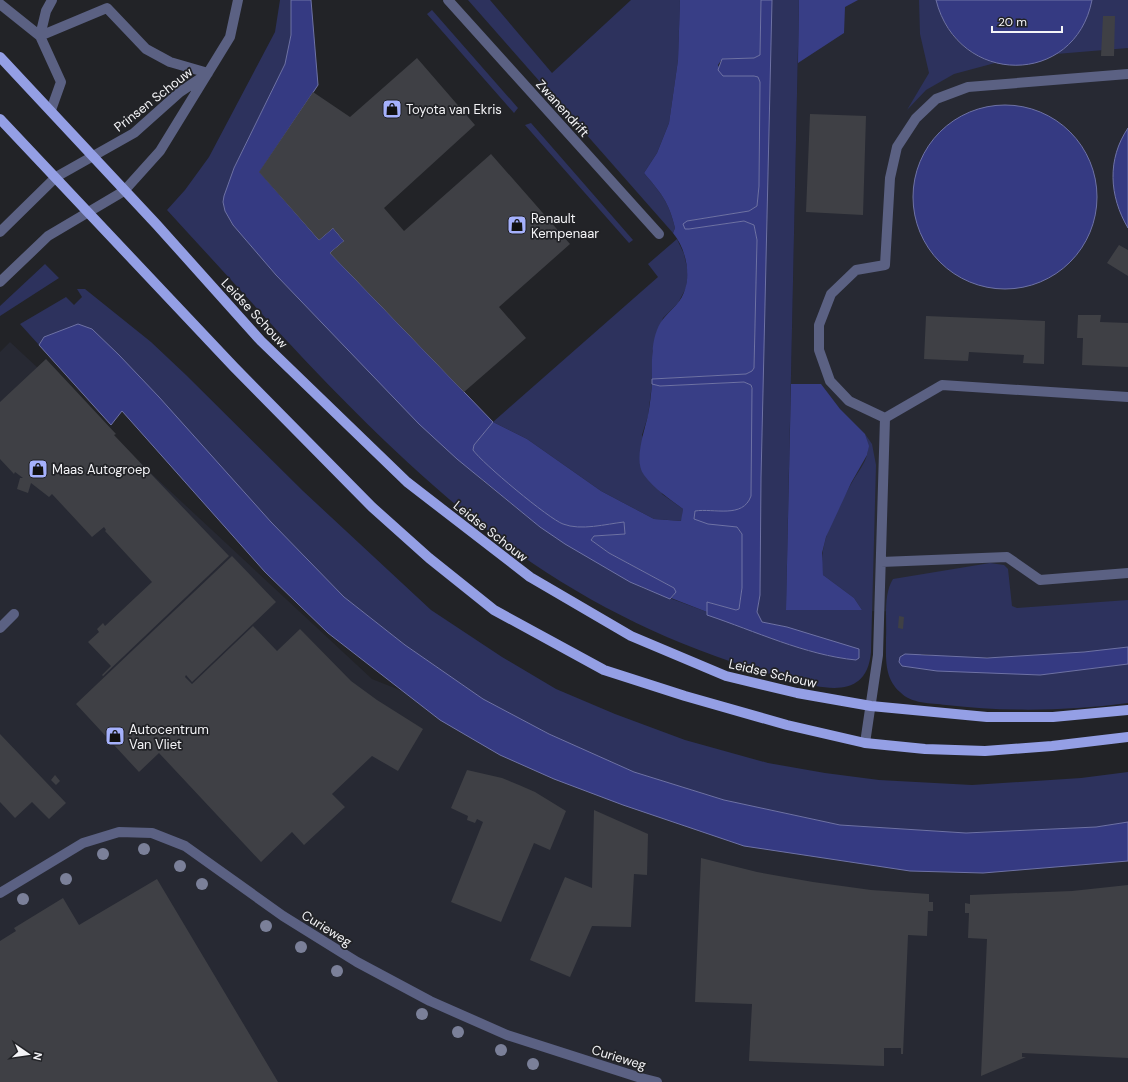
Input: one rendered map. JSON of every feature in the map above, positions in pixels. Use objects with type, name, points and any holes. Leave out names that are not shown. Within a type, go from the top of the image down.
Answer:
[{"type":"main road","name":"Leidse Schouw","points":[[0,57],[94,156],[261,341],[407,482],[530,577],[631,636],[726,676],[797,693],[871,706],[987,717],[1053,717],[1128,710]]},
{"type":"main road","points":[[0,119],[56,176],[234,367],[372,507],[429,558],[494,610],[604,670],[685,696],[779,723],[865,743],[925,749],[984,751],[1052,746],[1128,737]]},
{"type":"street","points":[[40,36],[46,11],[52,0]]},
{"type":"street","name":"Prinsen Schouw","points":[[0,282],[48,236],[124,191],[160,151],[230,37],[238,0]]},
{"type":"street","name":"Zwanendrift","points":[[448,0],[659,234]]},
{"type":"street","points":[[0,4],[40,36],[61,82],[51,110]]},
{"type":"street","points":[[40,36],[106,8],[146,49],[170,62],[208,73]]},
{"type":"street","name":"Prinsen Schouw","points":[[0,232],[56,176],[134,133],[180,92],[208,73]]},
{"type":"street","points":[[885,418],[849,401],[830,381],[819,350],[819,326],[831,294],[856,270],[885,265],[890,178],[897,147],[916,118],[936,99],[968,87],[1128,74]]},
{"type":"street","points":[[885,418],[942,385],[1128,397]]},
{"type":"street","points":[[865,743],[878,655],[885,418]]},
{"type":"street","points":[[881,562],[1007,557],[1040,580],[1128,573]]},
{"type":"street","points":[[0,628],[14,614]]},
{"type":"street","name":"Curieweg","points":[[0,893],[83,843],[119,832],[152,833],[185,846],[283,916],[357,962],[430,1001],[507,1035],[641,1080],[657,1082]]},
{"type":"shaded area","points":[[280,0],[291,0],[291,35],[285,64],[234,168],[223,202],[225,211],[233,225],[276,275],[420,424],[483,481],[540,527],[615,573],[643,588],[707,612],[708,615],[780,642],[818,653],[856,660],[787,627],[762,622],[757,612],[760,595],[761,478],[772,0],[799,0],[786,610],[862,610],[854,598],[823,575],[822,563],[823,550],[830,526],[868,452],[865,434],[872,444],[876,465],[871,652],[868,667],[862,677],[854,684],[844,687],[820,687],[758,670],[686,645],[651,630],[583,595],[518,553],[470,516],[423,476],[378,434],[291,346],[167,210],[185,190],[209,157],[275,32]]},
{"type":"shaded area","points":[[291,0],[311,0],[318,85],[260,172],[319,240],[333,228],[344,241],[330,253],[493,422],[474,445],[473,450],[479,457],[531,502],[555,520],[563,524],[585,527],[624,522],[625,534],[594,536],[591,540],[609,553],[674,588],[676,592],[670,599],[630,582],[565,544],[540,527],[457,459],[419,424],[276,275],[233,225],[225,211],[223,202],[224,196],[234,168],[285,64],[291,35]]},
{"type":"shaded area","points":[[468,0],[490,0],[552,73],[631,0],[680,0],[678,60],[669,123],[657,153],[644,173],[660,192],[667,204],[675,228],[673,233]]},
{"type":"shaded area","points":[[680,0],[761,0],[760,55],[754,58],[722,59],[718,65],[723,76],[754,76],[758,77],[760,82],[759,186],[757,206],[749,211],[687,221],[689,229],[744,221],[754,225],[757,240],[754,368],[746,374],[652,379],[653,348],[657,330],[663,319],[677,304],[682,296],[686,287],[687,278],[685,258],[678,240],[673,233],[675,228],[670,211],[660,192],[644,173],[657,153],[669,123],[678,60]]},
{"type":"shaded area","points":[[761,0],[772,0],[761,478],[760,595],[757,612],[762,622],[787,627],[859,649],[859,658],[856,660],[799,648],[707,615],[707,602],[736,610],[739,609],[742,588],[742,534],[737,527],[708,524],[694,519],[695,511],[735,510],[742,508],[751,496],[752,388],[751,385],[744,382],[660,386],[652,384],[652,379],[746,374],[754,368],[757,240],[754,225],[744,221],[685,229],[683,224],[687,221],[749,211],[757,206],[759,186],[760,82],[758,77],[754,76],[723,76],[718,70],[722,59],[754,58],[760,55]]},
{"type":"shaded area","points":[[799,0],[1128,0],[1128,602],[1008,613],[786,610]]},
{"type":"shaded area","points":[[799,0],[858,0],[845,7],[844,33],[798,63]]},
{"type":"shaded area","points":[[919,0],[936,0],[944,22],[956,40],[973,53],[995,63],[954,74],[926,90],[907,110],[929,73],[920,34]]},
{"type":"shaded area","points":[[936,0],[1092,0],[1081,29],[1064,49],[1041,61],[1016,65],[991,61],[967,49],[948,29]]},
{"type":"shaded area","points":[[1092,0],[1128,0],[1128,48],[1056,54],[1079,30],[1087,16]]},
{"type":"shaded area","points":[[432,10],[518,108],[514,113],[427,14]]},
{"type":"shaded area","points":[[996,105],[1014,105],[1040,112],[1056,120],[1070,132],[1082,146],[1090,162],[1097,188],[1097,206],[1090,232],[1082,248],[1070,262],[1056,274],[1032,285],[1014,289],[996,289],[978,285],[954,274],[940,262],[928,248],[917,224],[913,206],[913,188],[917,170],[928,146],[940,132],[954,120],[978,109]]},
{"type":"shaded area","points":[[531,123],[633,240],[629,243],[525,125]]},
{"type":"shaded area","points":[[1128,128],[1128,228],[1117,203],[1113,178],[1116,152]]},
{"type":"shaded area","points":[[677,239],[684,254],[688,272],[686,288],[678,303],[663,318],[652,352],[652,384],[648,416],[642,435],[662,494],[683,509],[682,521],[654,519],[601,491],[527,439],[493,422],[658,277],[648,264]]},
{"type":"shaded area","points":[[45,264],[59,278],[0,316],[0,306]]},
{"type":"shaded area","points":[[77,289],[85,289],[151,342],[303,491],[431,610],[502,657],[556,689],[615,714],[685,740],[768,763],[825,773],[879,780],[972,785],[1081,778],[1128,772],[1128,822],[1096,827],[966,833],[840,825],[724,800],[634,772],[549,734],[483,699],[405,645],[344,597],[271,522],[92,329],[78,325],[44,337],[39,345],[20,324],[66,297],[74,305],[82,297]]},
{"type":"shaded area","points":[[78,324],[92,329],[119,355],[159,397],[271,522],[344,597],[405,645],[483,699],[549,734],[634,772],[724,800],[840,825],[966,833],[1096,827],[1128,822],[1128,861],[983,873],[910,871],[744,846],[623,805],[554,779],[500,755],[440,720],[328,633],[265,572],[122,411],[111,425],[39,345],[44,337]]},
{"type":"shaded area","points":[[10,342],[372,679],[758,833],[1128,846],[1128,1082],[0,1082],[0,352]]},
{"type":"shaded area","points":[[744,382],[751,385],[753,394],[751,496],[742,508],[727,511],[695,511],[694,519],[737,527],[742,534],[742,588],[739,609],[736,610],[707,602],[707,612],[671,598],[674,595],[674,588],[609,553],[591,540],[594,536],[625,534],[624,522],[585,527],[563,524],[555,520],[516,490],[489,467],[473,450],[474,445],[493,422],[527,439],[601,491],[654,519],[681,521],[683,509],[652,485],[641,469],[641,445],[649,411],[652,384],[660,386]]},
{"type":"shaded area","points":[[791,384],[821,384],[840,409],[865,434],[869,446],[867,455],[851,483],[826,537],[822,553],[823,575],[854,598],[862,610],[786,610]]},
{"type":"shaded area","points":[[990,563],[1004,565],[1008,569],[1012,606],[1017,608],[1128,600],[1128,647],[1077,653],[999,657],[921,654],[917,668],[1040,675],[1128,664],[1128,703],[1060,709],[992,709],[915,701],[900,692],[891,680],[886,660],[887,600],[890,585],[893,579]]},
{"type":"shaded area","points":[[1128,647],[1128,664],[1040,675],[937,671],[902,666],[899,662],[900,657],[905,654],[987,658],[1084,652]]},
{"type":"building","points":[[1103,16],[1115,16],[1114,56],[1101,56]]},
{"type":"building","points":[[417,58],[475,125],[384,208],[404,231],[491,154],[570,244],[499,307],[526,338],[464,392],[330,253],[344,241],[333,228],[319,240],[259,172],[313,92],[350,117]]},
{"type":"building","points":[[810,114],[866,116],[863,215],[806,212]]},
{"type":"building","points":[[1119,245],[1128,250],[1128,276],[1107,263]]},
{"type":"building","points":[[1078,315],[1101,315],[1100,322],[1128,323],[1128,367],[1082,365],[1083,338],[1077,338]]},
{"type":"building","points":[[926,316],[1045,321],[1044,364],[1023,363],[1024,355],[969,352],[968,361],[924,359]]},
{"type":"building","points":[[46,359],[116,434],[114,435],[229,556],[103,676],[102,675],[111,666],[88,642],[99,632],[97,629],[103,623],[105,626],[152,582],[105,531],[106,530],[104,527],[92,537],[52,494],[49,497],[31,483],[28,493],[17,489],[20,478],[23,478],[15,472],[14,474],[0,459],[0,402]]},
{"type":"building","points":[[232,556],[276,602],[192,682],[186,675],[185,677],[192,684],[253,626],[277,651],[300,629],[351,681],[377,700],[423,729],[398,771],[372,756],[332,794],[345,807],[304,845],[292,832],[261,862],[159,753],[139,772],[76,704]]},
{"type":"building","points":[[899,616],[904,617],[903,629],[898,628]]},
{"type":"building","points":[[0,734],[66,803],[49,819],[32,802],[15,818],[0,802]]},
{"type":"building","points":[[467,770],[502,778],[519,785],[535,792],[566,811],[550,850],[534,843],[501,922],[451,902],[483,822],[477,819],[475,823],[467,820],[468,816],[451,808]]},
{"type":"building","points":[[55,775],[60,781],[56,785],[51,780]]},
{"type":"building","points":[[594,810],[648,834],[647,875],[634,874],[631,927],[592,926],[570,977],[530,960],[565,877],[592,888]]},
{"type":"building","points":[[701,858],[757,872],[813,882],[871,890],[929,894],[929,902],[933,902],[933,911],[928,911],[927,936],[908,935],[903,1054],[901,1054],[901,1048],[884,1048],[884,1066],[749,1061],[752,1004],[695,1002]]},
{"type":"building","points":[[157,879],[278,1082],[0,1082],[0,941],[16,931],[14,928],[63,898],[79,925]]},
{"type":"building","points":[[1128,885],[1128,1058],[1022,1053],[1022,1057],[1026,1057],[981,1076],[987,939],[968,938],[969,913],[965,913],[965,903],[970,904],[970,895],[1072,891]]},
{"type":"place","name":"Toyota van Ekris","points":[[392,109]]},
{"type":"place","name":"Renault Kempenaar","points":[[517,225]]},
{"type":"place","name":"Maas Autogroep","points":[[38,469]]},
{"type":"place","name":"Autocentrum Van Vliet","points":[[115,736]]}]
